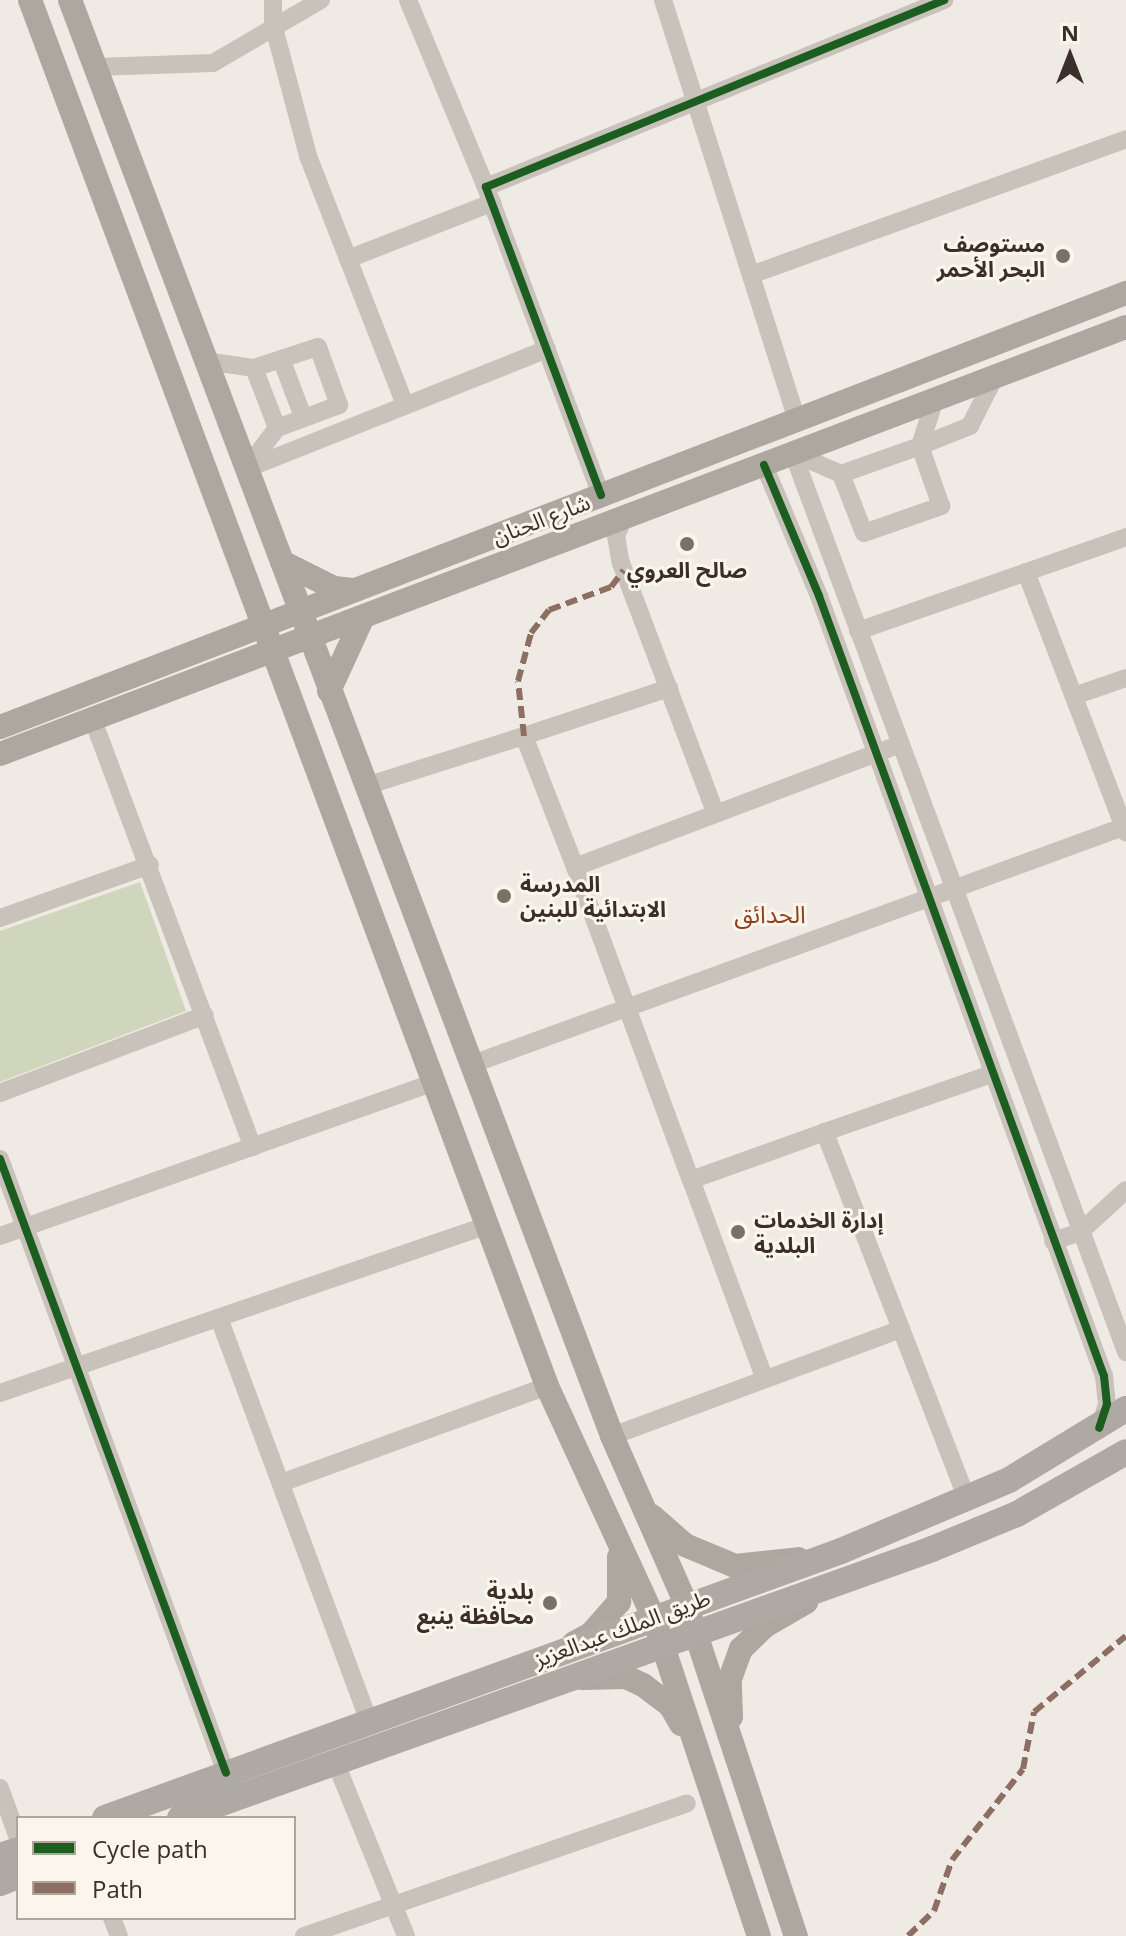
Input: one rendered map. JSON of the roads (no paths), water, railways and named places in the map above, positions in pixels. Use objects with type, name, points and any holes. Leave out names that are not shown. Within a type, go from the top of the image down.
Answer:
[{"type":"highway","name":"طريق الملك عبدالعزيز","points":[[110,1816],[370,1723],[686,1604],[841,1551],[967,1499],[1099,1428],[1126,1409]]},
{"type":"highway","name":"طريق الملك عبدالعزيز","points":[[186,1816],[337,1766],[662,1642],[850,1577],[1017,1514],[1126,1452]]},
{"type":"main road","points":[[30,0],[547,1386],[653,1616],[759,1936]]},
{"type":"main road","points":[[70,0],[612,1436],[686,1604],[796,1936]]},
{"type":"main road","name":"شارع الحنان","points":[[0,727],[1126,293]]},
{"type":"main road","name":"شارع الحنان","points":[[0,754],[1126,327]]},
{"type":"main road","points":[[282,562],[334,588],[356,590]]},
{"type":"main road","points":[[224,640],[242,606],[247,577]]},
{"type":"main road","points":[[329,691],[362,619]]},
{"type":"main road","points":[[236,667],[290,691]]},
{"type":"main road","points":[[642,1503],[685,1545],[735,1566],[841,1551]]},
{"type":"main road","points":[[543,1658],[591,1634],[619,1602],[622,1569],[614,1536]]},
{"type":"main road","points":[[733,1747],[730,1679],[741,1649],[765,1626],[850,1577]]},
{"type":"main road","points":[[559,1681],[606,1675],[643,1685],[670,1705],[700,1757]]},
{"type":"street","points":[[273,0],[273,24],[308,156],[405,405]]},
{"type":"street","points":[[95,67],[213,63],[273,24],[321,0]]},
{"type":"street","points":[[408,0],[489,195],[601,495]]},
{"type":"street","points":[[663,0],[797,419]]},
{"type":"street","points":[[348,259],[696,101],[944,0]]},
{"type":"street","points":[[751,275],[1126,139]]},
{"type":"street","points":[[206,361],[254,368],[318,347],[339,405],[277,428],[246,469]]},
{"type":"street","points":[[246,469],[547,349]]},
{"type":"street","points":[[282,361],[303,417]]},
{"type":"street","points":[[254,368],[277,428]]},
{"type":"street","points":[[793,453],[841,474],[920,446],[970,426],[995,376]]},
{"type":"street","points":[[841,474],[864,533],[941,506],[920,446],[935,399]]},
{"type":"street","points":[[793,453],[1123,1345],[1094,1349]]},
{"type":"street","points":[[764,465],[819,596],[873,755],[1094,1349],[1107,1393],[1099,1428]]},
{"type":"street","points":[[623,519],[616,536],[618,553],[716,814]]},
{"type":"street","points":[[858,631],[1126,537]]},
{"type":"street","points":[[470,1065],[1125,828],[1026,572]]},
{"type":"street","points":[[819,596],[847,600]]},
{"type":"street","points":[[1074,696],[1126,678]]},
{"type":"street","points":[[366,786],[669,688]]},
{"type":"street","points":[[93,720],[150,865],[253,1147]]},
{"type":"street","points":[[524,736],[764,1377]]},
{"type":"street","points":[[575,867],[900,744]]},
{"type":"street","points":[[0,918],[150,865]]},
{"type":"street","points":[[0,1093],[205,1015]]},
{"type":"street","points":[[691,1180],[992,1074]]},
{"type":"street","points":[[0,1236],[435,1082]]},
{"type":"street","points":[[825,1132],[967,1499]]},
{"type":"street","points":[[0,1159],[74,1367],[226,1773]]},
{"type":"street","points":[[1053,1241],[1080,1232],[1126,1190]]},
{"type":"street","points":[[0,1393],[488,1225]]},
{"type":"street","points":[[219,1318],[370,1723]]},
{"type":"street","points":[[612,1436],[764,1377],[901,1329]]},
{"type":"street","points":[[281,1483],[547,1386]]},
{"type":"street","points":[[337,1766],[406,1936]]},
{"type":"street","points":[[0,1788],[16,1832]]},
{"type":"street","points":[[304,1936],[687,1803]]},
{"type":"place","name":"مستوصف البحر الأحمر","points":[[1063,256]]},
{"type":"place","name":"صالح العروي","points":[[687,544]]},
{"type":"place","name":"المدرسة الابتدائية للبنين","points":[[504,896]]},
{"type":"place","name":"إدارة الخدمات البلدية","points":[[738,1232]]},
{"type":"place","name":"بلدية محافظة ينبع","points":[[550,1603]]},
{"type":"district","name":"الحدائق","points":[[770,914]]}]
